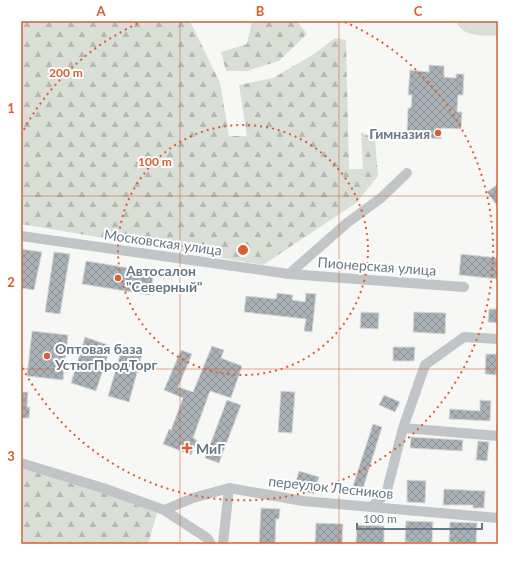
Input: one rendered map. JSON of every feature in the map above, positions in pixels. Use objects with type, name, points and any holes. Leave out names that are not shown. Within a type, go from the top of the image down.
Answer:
[{"type":"street","points":[[289,274],[347,223],[381,198],[407,173]]},
{"type":"street","name":"Московская улица","points":[[21,236],[289,274]]},
{"type":"street","name":"Пионерская улица","points":[[289,274],[464,287]]},
{"type":"street","points":[[372,506],[386,494],[403,428],[425,365],[464,337],[498,339]]},
{"type":"street","points":[[403,428],[498,436]]},
{"type":"street","points":[[21,463],[103,488],[164,510],[207,538],[211,544]]},
{"type":"street","points":[[223,544],[229,488]]},
{"type":"street","name":"переулок Лесников","points":[[164,510],[192,498],[229,488],[303,501],[498,518]]},
{"type":"green space","points":[[21,21],[190,21],[220,83],[229,136],[247,136],[239,85],[273,78],[314,54],[335,38],[346,40],[349,169],[363,169],[361,132],[375,139],[378,176],[356,203],[263,265],[21,224]]},
{"type":"green space","points":[[252,21],[297,21],[307,34],[279,61],[247,71],[226,71],[221,52],[247,44]]},
{"type":"green space","points":[[456,21],[498,21],[498,36],[468,33],[459,26]]},
{"type":"green space","points":[[21,468],[99,491],[157,513],[148,544],[21,544]]},
{"type":"building","points":[[429,65],[444,66],[444,77],[456,78],[456,74],[464,74],[463,95],[458,95],[457,112],[462,112],[461,129],[441,128],[441,139],[426,138],[426,133],[407,131],[408,108],[411,108],[412,95],[408,95],[410,70],[429,72]]},
{"type":"building","points":[[498,184],[498,207],[487,192]]},
{"type":"building","points":[[21,249],[42,252],[34,290],[21,288]]},
{"type":"building","points":[[54,252],[70,254],[60,314],[45,312]]},
{"type":"building","points":[[461,254],[498,258],[498,279],[459,275]]},
{"type":"building","name":"Автосалон \"Северный\"","points":[[86,261],[154,272],[150,295],[82,284]]},
{"type":"building","points":[[277,293],[293,295],[292,300],[305,302],[306,293],[316,294],[312,332],[304,331],[306,319],[244,312],[246,296],[276,299]]},
{"type":"building","points":[[489,309],[498,309],[498,323],[488,322]]},
{"type":"building","points":[[361,312],[379,313],[378,329],[360,328]]},
{"type":"building","points":[[414,312],[446,313],[445,334],[413,332]]},
{"type":"building","name":"Оптовая база УстюгПродТорг","points":[[32,331],[68,335],[63,380],[27,376]]},
{"type":"building","points":[[85,337],[111,346],[96,391],[71,383]]},
{"type":"building","points":[[123,345],[143,351],[129,402],[108,396]]},
{"type":"building","points":[[212,346],[224,350],[221,358],[242,366],[231,398],[210,391],[193,438],[197,440],[191,455],[163,444],[169,429],[171,430],[183,398],[164,390],[181,350],[192,354],[178,387],[193,392]]},
{"type":"building","points":[[393,347],[415,347],[414,361],[393,361]]},
{"type":"building","points":[[486,354],[497,354],[496,375],[485,374]]},
{"type":"building","points":[[281,391],[295,392],[292,433],[278,432]]},
{"type":"building","points":[[21,392],[28,392],[27,407],[30,407],[29,418],[21,418]]},
{"type":"building","points":[[384,395],[400,402],[395,412],[379,405]]},
{"type":"building","points":[[227,400],[241,405],[219,463],[205,458]]},
{"type":"building","points":[[480,400],[491,401],[490,421],[449,419],[450,409],[480,411]]},
{"type":"building","points":[[373,424],[382,427],[361,495],[351,492]]},
{"type":"building","points":[[411,437],[463,440],[462,451],[410,448]]},
{"type":"building","points":[[478,441],[489,442],[487,461],[476,460]]},
{"type":"building","points":[[299,471],[319,477],[314,494],[294,488]]},
{"type":"building","points":[[407,480],[426,481],[425,503],[407,502]]},
{"type":"building","points":[[444,489],[485,491],[484,508],[473,508],[473,505],[443,505]]},
{"type":"building","points":[[261,508],[280,509],[279,519],[276,519],[275,544],[259,544]]},
{"type":"building","points":[[406,521],[433,522],[432,543],[405,542]]},
{"type":"building","points":[[450,522],[477,523],[476,544],[449,542]]},
{"type":"building","points":[[316,523],[343,524],[342,544],[315,543]]},
{"type":"building","points":[[357,525],[384,526],[384,544],[356,544]]},
{"type":"place","name":"Гимназия","points":[[438,133]]},
{"type":"place","name":"Автосалон \"Северный\"","points":[[118,278]]},
{"type":"place","name":"Оптовая база УстюгПродТорг","points":[[47,356]]},
{"type":"place","name":"МиГ","points":[[187,448]]}]
